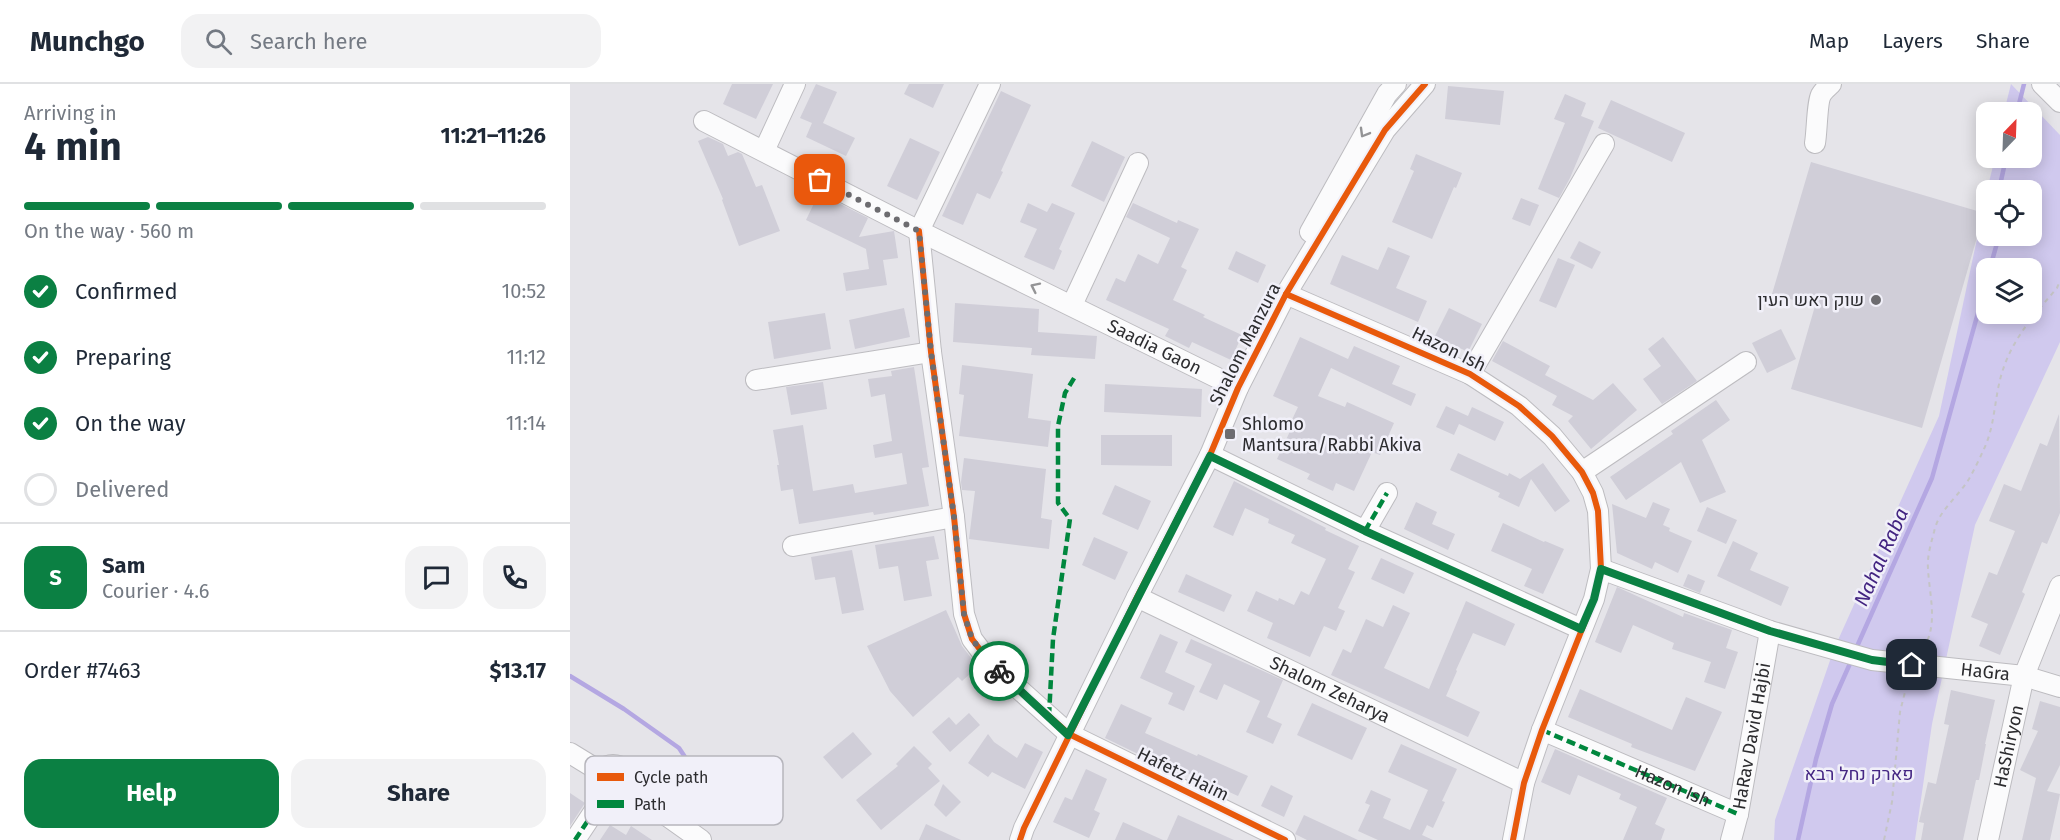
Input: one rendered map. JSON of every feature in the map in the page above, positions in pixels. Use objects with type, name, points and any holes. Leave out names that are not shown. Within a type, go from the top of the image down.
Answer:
[{"type":"street","points":[[764,152],[795,84]]},
{"type":"street","points":[[919,231],[990,84]]},
{"type":"street","name":"Shalom Manzura","points":[[1286,294],[1312,225],[1387,93],[1395,84]]},
{"type":"street","name":"Shalom Manzura","points":[[1019,836],[1137,597],[1210,456],[1238,388],[1286,294],[1385,130],[1425,84]]},
{"type":"street","points":[[1815,143],[1818,102],[1831,84]]},
{"type":"street","name":"Saadia Gaon","points":[[704,122],[1238,388]]},
{"type":"street","points":[[1470,374],[1604,144]]},
{"type":"street","points":[[1072,305],[1138,163]]},
{"type":"street","name":"Hafetz Haim","points":[[919,231],[931,352],[954,517],[964,614],[972,639],[991,664],[1068,735],[1285,840]]},
{"type":"street","name":"Hazon Ish","points":[[1286,294],[1470,374],[1519,406],[1552,436],[1582,472],[1593,493],[1598,511],[1601,569],[1594,599],[1542,729],[1524,783],[1513,840]]},
{"type":"street","points":[[756,380],[931,352]]},
{"type":"street","points":[[1582,472],[1746,362]]},
{"type":"street","points":[[1210,456],[1365,531],[1581,629]]},
{"type":"street","points":[[1365,531],[1387,493]]},
{"type":"street","points":[[793,546],[954,517]]},
{"type":"street","name":"HaGra","points":[[1601,569],[1770,631],[1872,660],[2024,676],[2060,687]]},
{"type":"street","name":"HaShiryon","points":[[1988,840],[2024,676],[2060,586]]},
{"type":"street","name":"Shalom Zeharya","points":[[1137,597],[1524,783]]},
{"type":"street","name":"HaRav David Hajbi","points":[[1731,840],[1738,814],[1770,631]]},
{"type":"street","name":"Hazon Ish","points":[[1542,729],[1738,814]]},
{"type":"street","points":[[570,753],[585,762]]},
{"type":"street","points":[[575,840],[587,825]]},
{"type":"street","points":[[676,825],[701,840]]},
{"type":"path","points":[[1884,840],[1892,802],[1900,712],[1912,665],[1930,639],[1932,610],[1927,565],[1934,529],[1942,514],[1969,479],[1985,447],[1993,424],[2001,376],[2012,347],[2060,281]]},
{"type":"green space","name":"פארק נחל רבא","points":[[2011,84],[2028,102],[2006,102]]},
{"type":"green space","name":"פארק נחל רבא","points":[[2042,116],[2060,135],[2060,342],[1975,525],[1932,724],[1915,840],[1774,840],[1775,820],[1834,649],[1939,416],[1976,244],[1976,246],[2042,246],[2042,180],[1990,180],[1992,168],[2042,168]]},
{"type":"building","points":[[732,84],[773,84],[756,119],[723,104]]},
{"type":"building","points":[[816,84],[837,92],[823,123],[855,138],[846,156],[806,137],[812,123],[800,118]]},
{"type":"building","points":[[909,84],[944,84],[933,108],[904,94]]},
{"type":"building","points":[[1448,86],[1504,91],[1500,125],[1445,119]]},
{"type":"building","points":[[1001,91],[1031,105],[990,199],[977,193],[963,225],[942,216]]},
{"type":"building","points":[[1565,94],[1586,103],[1581,116],[1594,121],[1559,198],[1538,189],[1565,123],[1554,119]]},
{"type":"building","points":[[1611,100],[1685,133],[1672,162],[1598,128]]},
{"type":"building","points":[[708,137],[723,144],[728,156],[738,152],[742,154],[756,187],[762,185],[780,231],[739,246],[723,199],[698,141]]},
{"type":"building","points":[[910,138],[940,152],[917,200],[887,186]]},
{"type":"building","points":[[1092,141],[1125,157],[1104,202],[1071,186]]},
{"type":"building","points":[[1416,154],[1462,173],[1432,239],[1392,222],[1414,171],[1410,169]]},
{"type":"building","name":"שוק ראש העין","points":[[1811,162],[1976,211],[1976,241],[1922,428],[1791,389],[1815,306],[1772,294]]},
{"type":"building","points":[[819,193],[868,218],[859,237],[894,231],[898,258],[883,260],[887,285],[846,291],[843,273],[869,269],[866,249],[806,220]]},
{"type":"building","points":[[1521,198],[1539,205],[1530,226],[1512,219]]},
{"type":"building","points":[[1028,203],[1047,212],[1052,203],[1075,213],[1059,249],[1062,251],[1054,270],[1024,257],[1037,229],[1020,222]]},
{"type":"building","points":[[1133,203],[1177,223],[1178,220],[1199,229],[1181,267],[1187,270],[1173,300],[1242,335],[1231,360],[1192,342],[1189,348],[1165,336],[1169,329],[1106,300],[1116,278],[1125,282],[1138,254],[1158,264],[1170,238],[1126,217]]},
{"type":"building","points":[[1579,241],[1601,252],[1592,269],[1570,258]]},
{"type":"building","points":[[1388,247],[1410,256],[1396,288],[1427,301],[1418,322],[1330,284],[1342,255],[1378,270]]},
{"type":"building","points":[[1236,251],[1266,265],[1258,283],[1228,269]]},
{"type":"building","points":[[1558,258],[1575,265],[1556,308],[1539,301]]},
{"type":"building","points":[[955,303],[1039,309],[1038,332],[1097,336],[1095,359],[1031,355],[1032,348],[953,342]]},
{"type":"building","points":[[904,308],[910,337],[855,349],[849,320]]},
{"type":"building","points":[[1449,308],[1482,324],[1468,352],[1435,336]]},
{"type":"building","points":[[825,313],[831,349],[774,359],[768,322]]},
{"type":"building","points":[[1781,329],[1796,359],[1767,373],[1752,343]]},
{"type":"building","points":[[1300,337],[1348,359],[1354,346],[1400,366],[1392,384],[1416,394],[1411,406],[1331,368],[1318,396],[1345,407],[1347,402],[1394,423],[1380,455],[1372,452],[1354,491],[1336,483],[1333,491],[1307,479],[1310,474],[1277,459],[1292,427],[1289,426],[1298,407],[1273,396]]},
{"type":"building","points":[[1663,337],[1697,381],[1662,404],[1643,379],[1661,366],[1648,349]]},
{"type":"building","points":[[1503,341],[1550,366],[1545,375],[1593,400],[1613,383],[1637,410],[1591,449],[1568,421],[1573,416],[1552,405],[1557,396],[1492,361]]},
{"type":"building","points":[[962,365],[1033,374],[1028,418],[1051,421],[1048,447],[959,436],[964,395],[959,394]]},
{"type":"building","points":[[914,367],[929,467],[922,468],[929,506],[799,524],[793,489],[781,491],[773,430],[803,425],[813,491],[853,484],[855,493],[907,484],[902,453],[875,458],[873,445],[892,441],[885,394],[871,397],[868,379],[892,376],[891,371]]},
{"type":"building","points":[[823,382],[827,409],[791,415],[786,387]]},
{"type":"building","points":[[1105,384],[1202,389],[1201,417],[1104,412]]},
{"type":"building","points":[[1716,400],[1730,420],[1702,440],[1726,492],[1700,503],[1681,462],[1626,500],[1610,477],[1673,434],[1671,431]]},
{"type":"building","points":[[1446,406],[1468,416],[1472,407],[1504,422],[1495,441],[1459,424],[1454,435],[1436,427]]},
{"type":"building","points":[[2059,414],[2060,513],[2047,544],[2042,542],[2022,592],[2025,594],[2000,655],[1979,646],[1988,624],[1971,617],[1989,572],[1997,575],[2015,531],[1989,521],[2004,484],[2021,491],[2040,443],[2047,446]]},
{"type":"building","points":[[1101,435],[1172,435],[1172,466],[1101,465]]},
{"type":"building","points":[[1458,453],[1508,476],[1509,473],[1520,479],[1543,463],[1570,501],[1555,512],[1531,479],[1519,507],[1498,497],[1500,493],[1450,470]]},
{"type":"building","points":[[964,458],[1046,469],[1041,518],[1052,520],[1049,549],[969,539],[975,491],[962,490]]},
{"type":"building","points":[[1234,481],[1359,546],[1348,569],[1355,572],[1338,608],[1345,611],[1336,631],[1324,626],[1310,657],[1267,638],[1273,623],[1247,611],[1256,591],[1294,605],[1301,591],[1309,595],[1326,559],[1291,543],[1295,535],[1268,523],[1269,519],[1245,508],[1233,536],[1213,527]]},
{"type":"building","points":[[1115,485],[1151,501],[1138,530],[1102,514]]},
{"type":"building","points":[[1416,502],[1437,512],[1432,524],[1455,534],[1448,550],[1404,529]]},
{"type":"building","points":[[1653,502],[1670,509],[1663,525],[1670,528],[1669,531],[1692,541],[1678,573],[1655,562],[1652,569],[1617,553],[1612,504],[1646,518]]},
{"type":"building","points":[[1707,507],[1737,520],[1726,544],[1697,531]]},
{"type":"building","points":[[1503,523],[1564,549],[1543,594],[1524,586],[1532,569],[1491,551]]},
{"type":"building","points":[[934,536],[939,559],[926,561],[932,596],[904,601],[898,566],[879,569],[875,545]]},
{"type":"building","points":[[1094,537],[1128,552],[1115,580],[1082,565]]},
{"type":"building","points":[[1733,541],[1758,553],[1750,570],[1789,587],[1781,606],[1717,576]]},
{"type":"building","points":[[852,550],[864,610],[842,614],[835,577],[815,580],[811,557]]},
{"type":"building","points":[[1381,558],[1414,573],[1404,594],[1371,579]]},
{"type":"building","points":[[1186,574],[1232,595],[1224,612],[1178,592]]},
{"type":"building","points":[[1688,574],[1705,581],[1700,593],[1683,586]]},
{"type":"building","points":[[1617,587],[1683,617],[1684,613],[1732,630],[1726,648],[1738,652],[1725,689],[1704,682],[1711,662],[1672,649],[1674,643],[1633,625],[1621,653],[1595,642]]},
{"type":"building","points":[[1466,601],[1515,624],[1505,646],[1473,633],[1456,670],[1446,696],[1480,712],[1468,737],[1331,675],[1343,649],[1351,653],[1366,619],[1383,627],[1393,605],[1410,613],[1384,668],[1429,689]]},
{"type":"building","points":[[946,610],[962,646],[978,667],[962,681],[958,677],[913,717],[890,691],[867,646]]},
{"type":"building","points":[[1160,634],[1178,642],[1165,672],[1195,686],[1184,711],[1168,704],[1173,693],[1140,678]]},
{"type":"building","points":[[1191,639],[1283,680],[1267,717],[1282,724],[1273,744],[1246,732],[1260,701],[1224,684],[1217,700],[1199,692],[1212,664],[1185,652]]},
{"type":"building","points":[[1580,689],[1672,730],[1686,697],[1722,712],[1695,771],[1631,747],[1632,744],[1568,717]]},
{"type":"building","points":[[1951,690],[1995,700],[1979,780],[1976,780],[1963,840],[1921,840],[1924,823],[1919,822],[1928,782],[1936,784],[1949,725],[1944,724]]},
{"type":"building","points":[[2040,701],[2060,707],[2060,765],[2047,791],[2060,794],[2050,840],[2022,840],[2036,778],[2020,770],[2038,731],[2032,729]]},
{"type":"building","points":[[1312,703],[1367,728],[1352,760],[1297,735]]},
{"type":"building","points":[[1121,704],[1152,718],[1145,733],[1248,776],[1238,796],[1172,766],[1171,769],[1105,738]]},
{"type":"building","points":[[969,713],[980,725],[950,752],[932,732],[949,717],[956,725]]},
{"type":"building","points":[[853,732],[872,754],[842,779],[823,757]]},
{"type":"building","points":[[988,734],[994,742],[1017,758],[1025,743],[1043,752],[1025,789],[992,772],[988,777],[968,763]]},
{"type":"building","points":[[1401,744],[1457,769],[1442,801],[1445,802],[1433,828],[1427,825],[1422,835],[1433,840],[1378,840],[1358,831],[1370,805],[1365,803],[1371,790],[1391,799],[1383,818],[1410,830],[1428,790],[1388,772]]},
{"type":"building","points":[[914,746],[932,764],[928,768],[940,781],[881,830],[856,800],[898,766],[896,764]]},
{"type":"building","points":[[1555,749],[1667,798],[1655,824],[1665,829],[1661,840],[1623,840],[1637,807],[1619,799],[1621,794],[1578,775],[1570,795],[1541,782]]},
{"type":"building","points":[[1086,769],[1107,779],[1094,810],[1100,813],[1089,838],[1053,822],[1065,797],[1072,800]]},
{"type":"building","points":[[943,784],[961,802],[946,817],[934,805]]},
{"type":"building","points":[[1271,785],[1293,796],[1284,817],[1261,806]]},
{"type":"building","points":[[570,793],[585,803],[570,826]]},
{"type":"building","points":[[1178,815],[1234,840],[1167,840]]},
{"type":"building","points":[[1304,815],[1358,840],[1307,840],[1295,834]]},
{"type":"building","points":[[1123,822],[1163,840],[1115,840]]},
{"type":"building","points":[[926,824],[961,840],[919,840]]},
{"type":"building","points":[[610,825],[626,835],[631,826],[652,840],[600,840]]},
{"type":"waterway","name":"Nahal Raba","points":[[2020,102],[2024,84]]},
{"type":"waterway","name":"Nahal Raba","points":[[2001,180],[2004,168]]},
{"type":"waterway","name":"Nahal Raba","points":[[1993,258],[1996,246]]},
{"type":"waterway","name":"Nahal Raba","points":[[1855,651],[1932,478],[1976,320]]},
{"type":"waterway","name":"Nahal Raba","points":[[1798,840],[1816,759],[1832,704],[1852,659]]},
{"type":"waterway","points":[[570,676],[624,709],[679,748],[684,756]]},
{"type":"marked path","points":[[1049,716],[1053,639],[1070,519],[1058,503],[1058,426],[1065,393],[1076,375]]},
{"type":"marked path","points":[[1210,455],[1365,531],[1581,629]]},
{"type":"marked path","points":[[1365,531],[1387,493]]},
{"type":"marked path","points":[[1542,730],[1738,814]]},
{"type":"marked path","points":[[575,840],[585,825]]},
{"type":"cycle path","points":[[1020,840],[1137,597],[1210,455],[1238,388],[1286,294],[1385,130],[1425,84]]},
{"type":"cycle path","points":[[919,231],[931,352],[954,517],[964,614],[972,639],[991,664],[1069,734],[1285,840]]},
{"type":"cycle path","points":[[1286,294],[1470,374],[1519,406],[1552,436],[1582,472],[1593,493],[1598,511],[1601,569],[1594,599],[1542,730],[1524,783],[1513,840]]},
{"type":"way so far","points":[[820,180],[919,231],[931,352],[954,517],[964,614],[972,639],[999,671]]},
{"type":"place","name":"שוק ראש העין","points":[[1876,300]]},
{"type":"place","name":"Shlomo Mantsura/Rabbi Akiva","points":[[1230,434]]},
{"type":"route","points":[[999,671],[1068,735],[1210,456],[1365,531],[1581,629],[1594,599],[1601,569],[1770,631],[1872,660],[1912,665]]}]
